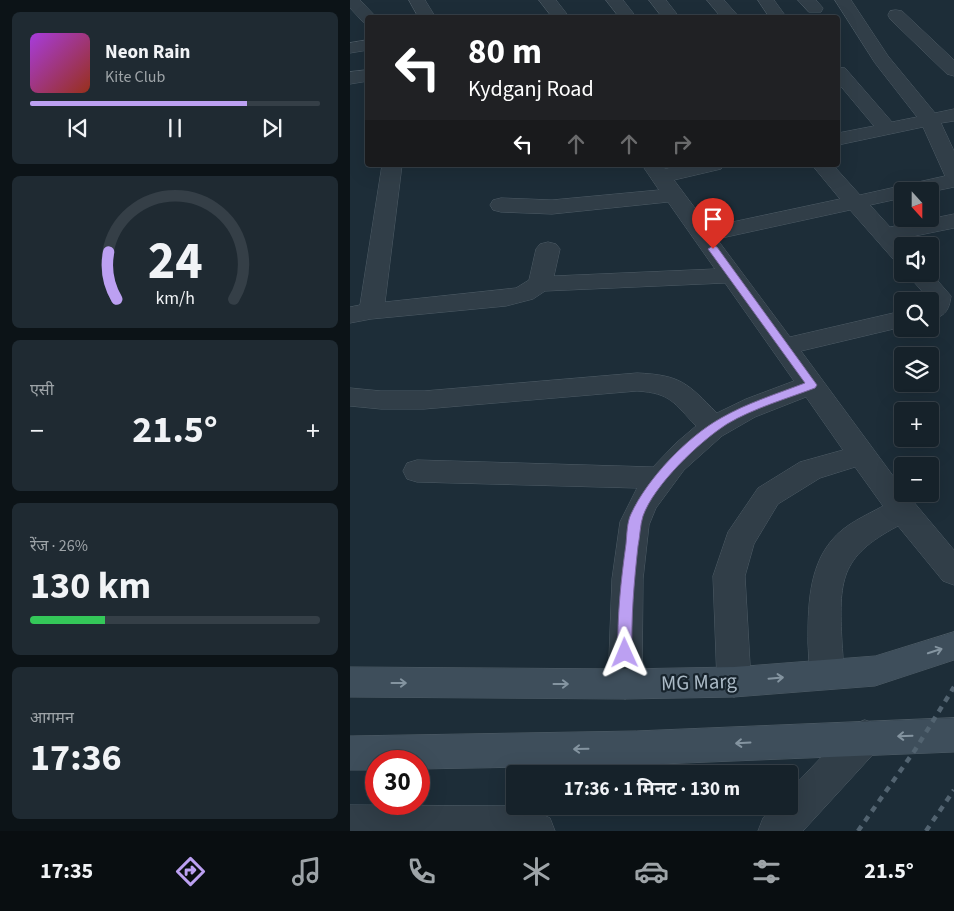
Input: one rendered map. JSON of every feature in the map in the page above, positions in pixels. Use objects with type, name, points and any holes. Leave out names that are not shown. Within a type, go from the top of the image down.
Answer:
[{"type":"main road","name":"MG Marg","points":[[350,682],[625,684],[734,682],[875,671],[954,646]]},
{"type":"main road","points":[[350,753],[636,748],[954,735]]},
{"type":"street","points":[[351,0],[366,15]]},
{"type":"street","points":[[417,0],[426,15]]},
{"type":"street","points":[[547,0],[560,15]]},
{"type":"street","points":[[614,0],[626,15]]},
{"type":"street","points":[[657,0],[670,15]]},
{"type":"street","points":[[715,0],[729,15]]},
{"type":"street","points":[[766,0],[777,15]]},
{"type":"street","points":[[843,0],[881,59],[930,120],[954,174]]},
{"type":"street","points":[[896,15],[954,70]]},
{"type":"street","points":[[840,23],[857,20]]},
{"type":"street","points":[[350,48],[365,46]]},
{"type":"street","points":[[840,74],[887,129]]},
{"type":"street","points":[[840,138],[954,115]]},
{"type":"street","points":[[392,167],[355,314],[506,298],[524,294],[540,284],[734,275]]},
{"type":"street","points":[[501,205],[561,207],[707,167]]},
{"type":"street","points":[[824,167],[894,246]]},
{"type":"street","points":[[662,179],[734,275],[902,510],[954,572]]},
{"type":"street","points":[[939,184],[954,181]]},
{"type":"street","points":[[703,236],[894,194]]},
{"type":"street","points":[[885,235],[954,221]]},
{"type":"street","points":[[540,284],[548,249]]},
{"type":"street","points":[[926,282],[935,292]]},
{"type":"street","points":[[784,347],[894,321]]},
{"type":"street","points":[[350,397],[381,400],[424,400],[637,382],[660,383],[678,391],[715,428]]},
{"type":"street","points":[[625,684],[624,622],[636,516],[659,478],[691,446],[723,422],[758,405],[812,385]]},
{"type":"street","points":[[734,682],[729,576],[739,540],[768,496],[810,470],[862,455]]},
{"type":"street","points":[[417,471],[659,478]]},
{"type":"street","points":[[826,674],[826,584],[835,557],[854,537],[902,510]]},
{"type":"street","points":[[776,831],[865,738]]},
{"type":"street","points":[[350,824],[437,828],[521,824],[536,831]]},
{"type":"railway","points":[[858,831],[915,750],[954,687]]},
{"type":"railway","points":[[926,831],[954,790]]},
{"type":"route","points":[[625,653],[624,622],[629,559],[636,516],[659,478],[691,446],[723,422],[758,405],[812,385],[734,275],[713,249]]}]
